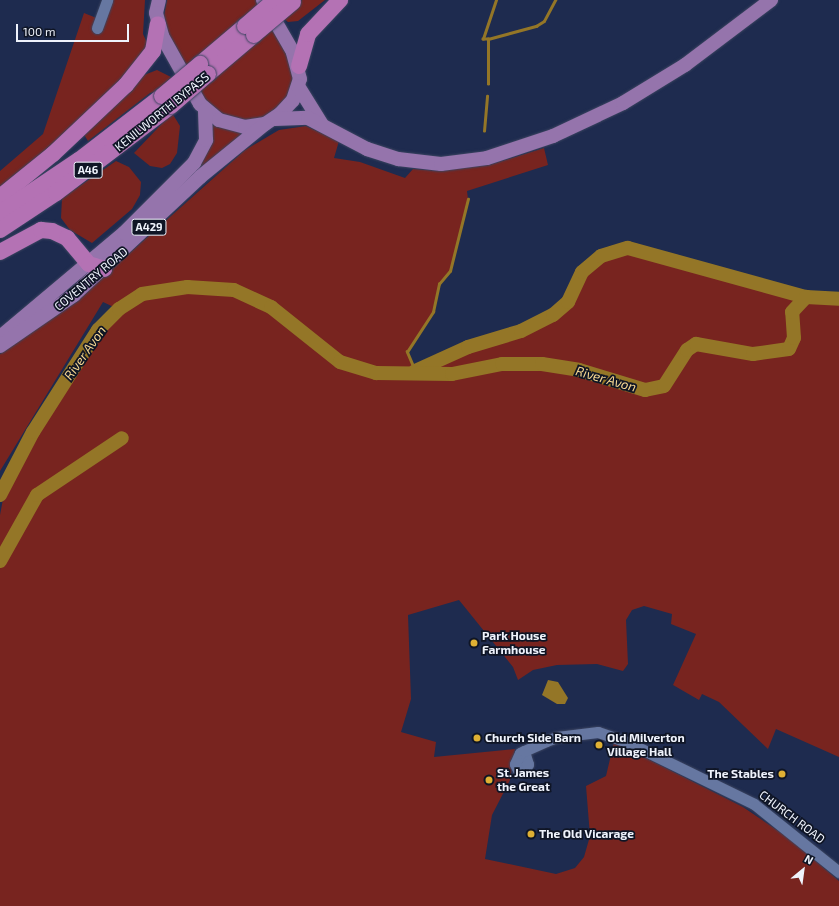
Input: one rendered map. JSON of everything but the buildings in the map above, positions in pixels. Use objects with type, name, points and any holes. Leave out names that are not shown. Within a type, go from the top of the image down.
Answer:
[{"type":"highway","name":"KENILWORTH BYPASS","points":[[250,30],[275,0]]},
{"type":"highway","points":[[299,66],[308,34],[340,0]]},
{"type":"highway","name":"KENILWORTH BYPASS","points":[[1,224],[98,163],[166,101],[250,30],[294,1]]},
{"type":"highway","points":[[0,197],[53,154],[126,85],[150,56],[158,24]]},
{"type":"highway","name":"KENILWORTH BYPASS","points":[[1,224],[20,201],[166,101]]},
{"type":"highway","points":[[0,252],[41,230],[52,230],[66,238],[89,264],[104,269]]},
{"type":"main road","points":[[262,0],[299,66],[298,86],[321,123]]},
{"type":"main road","points":[[158,2],[158,24],[166,44],[205,110],[230,125],[245,127],[300,116],[321,123],[358,144],[398,159],[454,164],[499,155],[575,127],[646,90],[701,54],[771,0]]},
{"type":"main road","name":"COVENTRY ROAD","points":[[0,346],[57,308],[104,269],[200,177],[289,106],[298,86]]},
{"type":"main road","name":"COVENTRY ROAD","points":[[0,337],[89,264],[147,213],[198,159],[207,135],[205,110]]},
{"type":"street","points":[[98,28],[107,0]]},
{"type":"street","name":"CHURCH ROAD","points":[[524,751],[546,741],[582,732],[598,732],[627,742],[754,804],[839,872]]},
{"type":"shaded area","points":[[112,0],[145,0],[143,34],[148,45],[137,64],[95,109],[0,191],[0,171],[43,134],[84,13],[104,21]]},
{"type":"shaded area","points":[[167,0],[260,0],[295,71],[287,101],[259,121],[230,121],[207,104],[170,40],[164,16]]},
{"type":"shaded area","points":[[302,0],[325,0],[298,21],[288,22],[283,18]]},
{"type":"shaded area","points":[[157,70],[171,77],[158,91],[150,93],[88,141],[83,133],[144,75]]},
{"type":"shaded area","points":[[172,113],[180,126],[177,153],[170,164],[162,168],[150,166],[134,153]]},
{"type":"shaded area","points":[[211,121],[249,132],[173,190]]},
{"type":"shaded area","points":[[306,126],[339,141],[334,158],[360,162],[405,178],[413,169],[440,171],[489,165],[544,148],[548,165],[467,191],[468,199],[450,271],[439,284],[433,312],[407,352],[415,371],[468,347],[521,331],[553,315],[568,302],[582,272],[601,256],[628,248],[806,297],[839,299],[839,757],[776,729],[768,749],[719,702],[702,694],[699,700],[673,685],[696,634],[671,624],[672,614],[644,606],[632,610],[626,620],[628,664],[623,671],[597,664],[557,665],[533,670],[518,680],[513,667],[459,600],[408,615],[411,699],[401,732],[436,742],[434,757],[515,749],[510,780],[492,815],[485,859],[556,874],[575,868],[584,857],[590,836],[586,786],[606,776],[614,742],[743,807],[790,839],[839,881],[839,906],[0,906],[0,515],[6,483],[33,432],[73,368],[98,330],[118,309],[103,302],[0,471],[0,354],[78,299],[245,150],[279,130]]},
{"type":"shaded area","points":[[116,161],[129,167],[141,182],[140,195],[132,209],[92,243],[70,230],[61,218],[62,198]]},
{"type":"shaded area","points":[[548,680],[558,682],[568,698],[565,704],[557,704],[542,695]]},
{"type":"waterway","points":[[488,84],[488,39],[483,39],[496,0]]},
{"type":"waterway","points":[[488,39],[536,26],[544,21],[555,0]]},
{"type":"waterway","points":[[484,131],[487,96]]},
{"type":"waterway","points":[[415,371],[407,352],[433,312],[439,284],[450,271],[468,199]]},
{"type":"waterway","name":"River Avon","points":[[415,371],[468,347],[521,331],[553,315],[568,302],[582,272],[601,256],[628,248],[806,297],[839,299]]},
{"type":"waterway","name":"River Avon","points":[[0,495],[33,432],[98,330],[119,309],[142,294],[187,287],[234,290],[271,307],[340,362],[376,373],[452,374],[502,364],[542,364],[579,370],[645,390],[664,386],[687,350],[696,344],[753,354],[789,349],[794,338],[792,312],[806,297]]},
{"type":"waterway","points":[[0,561],[37,495],[122,438]]},
{"type":"place","name":"Park House Farmhouse","points":[[474,643]]},
{"type":"place","name":"Church Side Barn","points":[[477,738]]},
{"type":"place","name":"Old Milverton Village Hall","points":[[599,745]]},
{"type":"place","name":"The Stables","points":[[782,774]]},
{"type":"place","name":"St. James the Great","points":[[489,780]]},
{"type":"place","name":"The Old Vicarage","points":[[531,834]]}]
